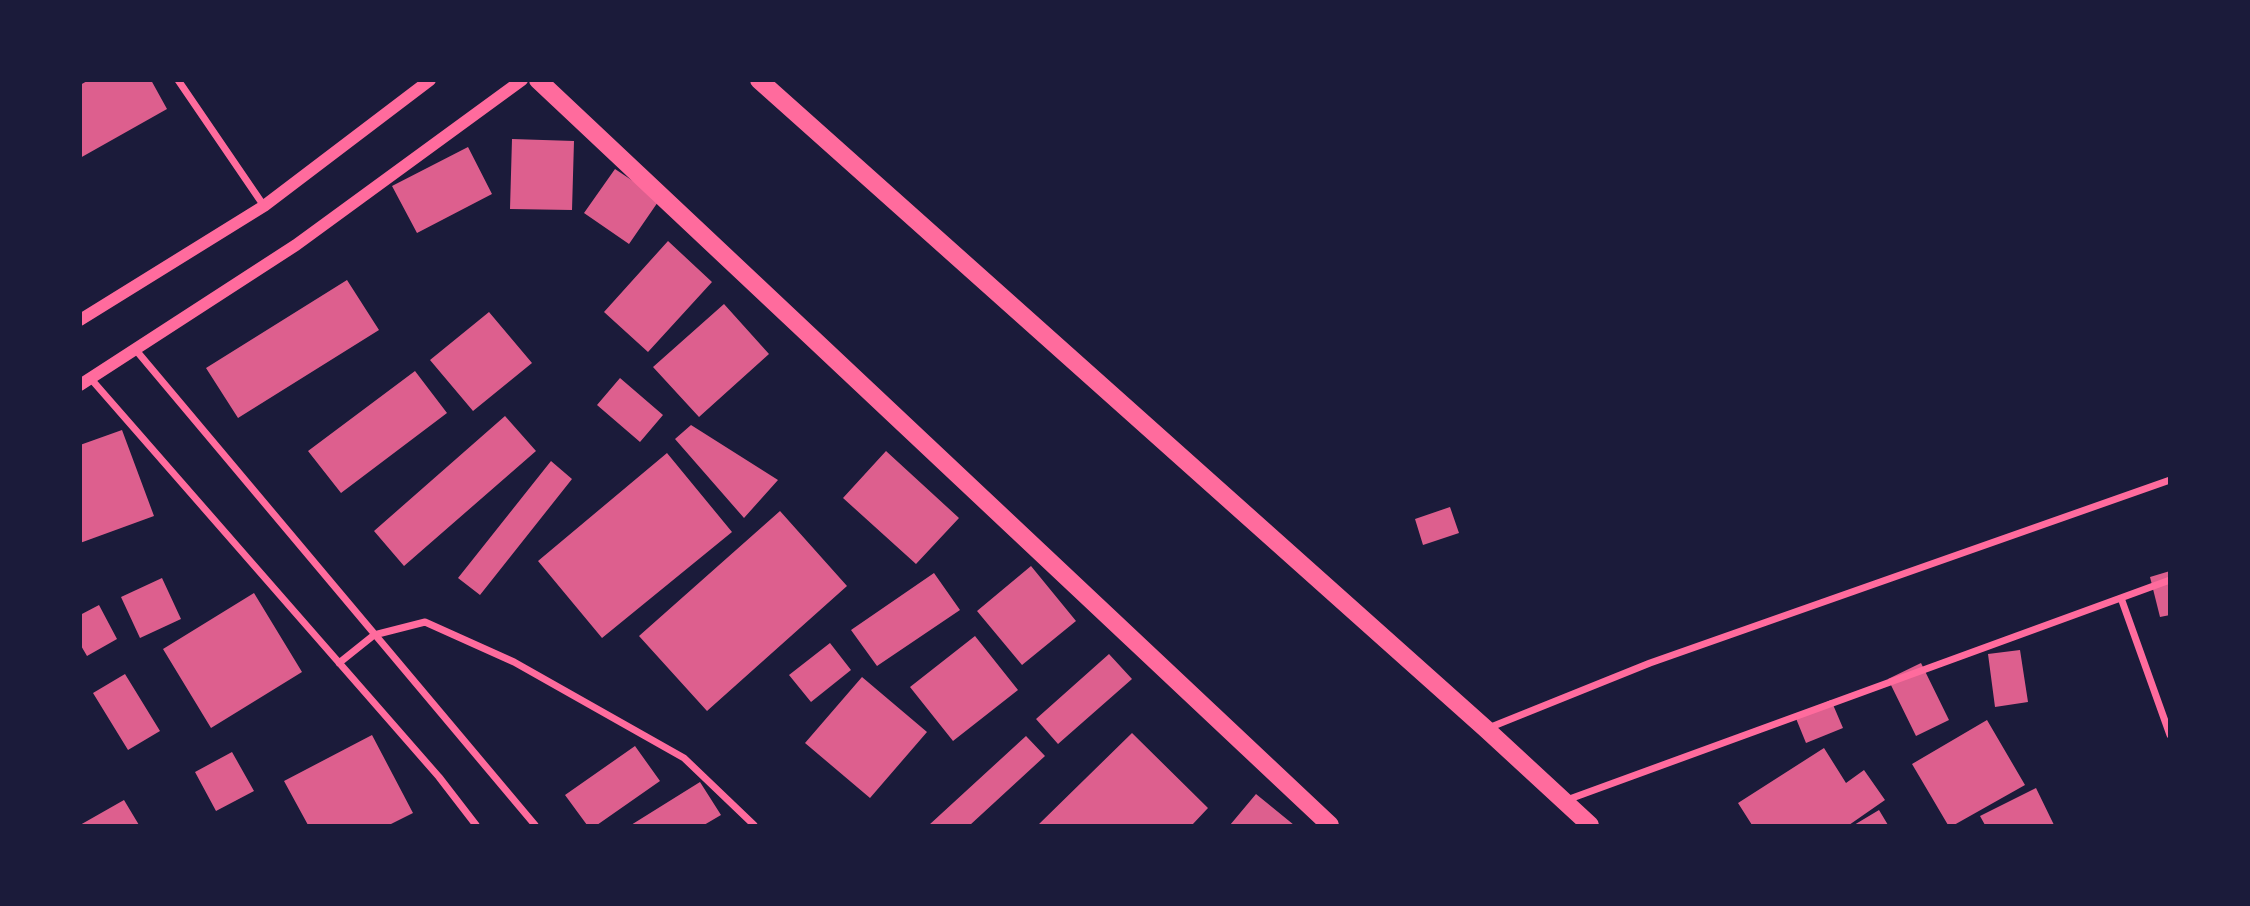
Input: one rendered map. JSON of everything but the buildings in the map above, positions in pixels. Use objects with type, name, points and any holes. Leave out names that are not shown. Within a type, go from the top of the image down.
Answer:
[{"type":"main road","points":[[538,80],[1329,825]]},
{"type":"main road","points":[[759,80],[1590,825]]},
{"type":"street","points":[[178,80],[264,206]]},
{"type":"street","points":[[80,320],[264,206],[430,80]]},
{"type":"street","points":[[475,825],[439,778],[339,663],[86,382],[296,245],[522,80]]},
{"type":"street","points":[[135,348],[535,825]]},
{"type":"street","points":[[1486,729],[1650,663],[2169,480]]},
{"type":"street","points":[[1563,801],[2169,580]]},
{"type":"street","points":[[2121,598],[2169,735]]},
{"type":"street","points":[[339,663],[374,635],[425,622],[513,662],[684,758],[754,825]]}]
